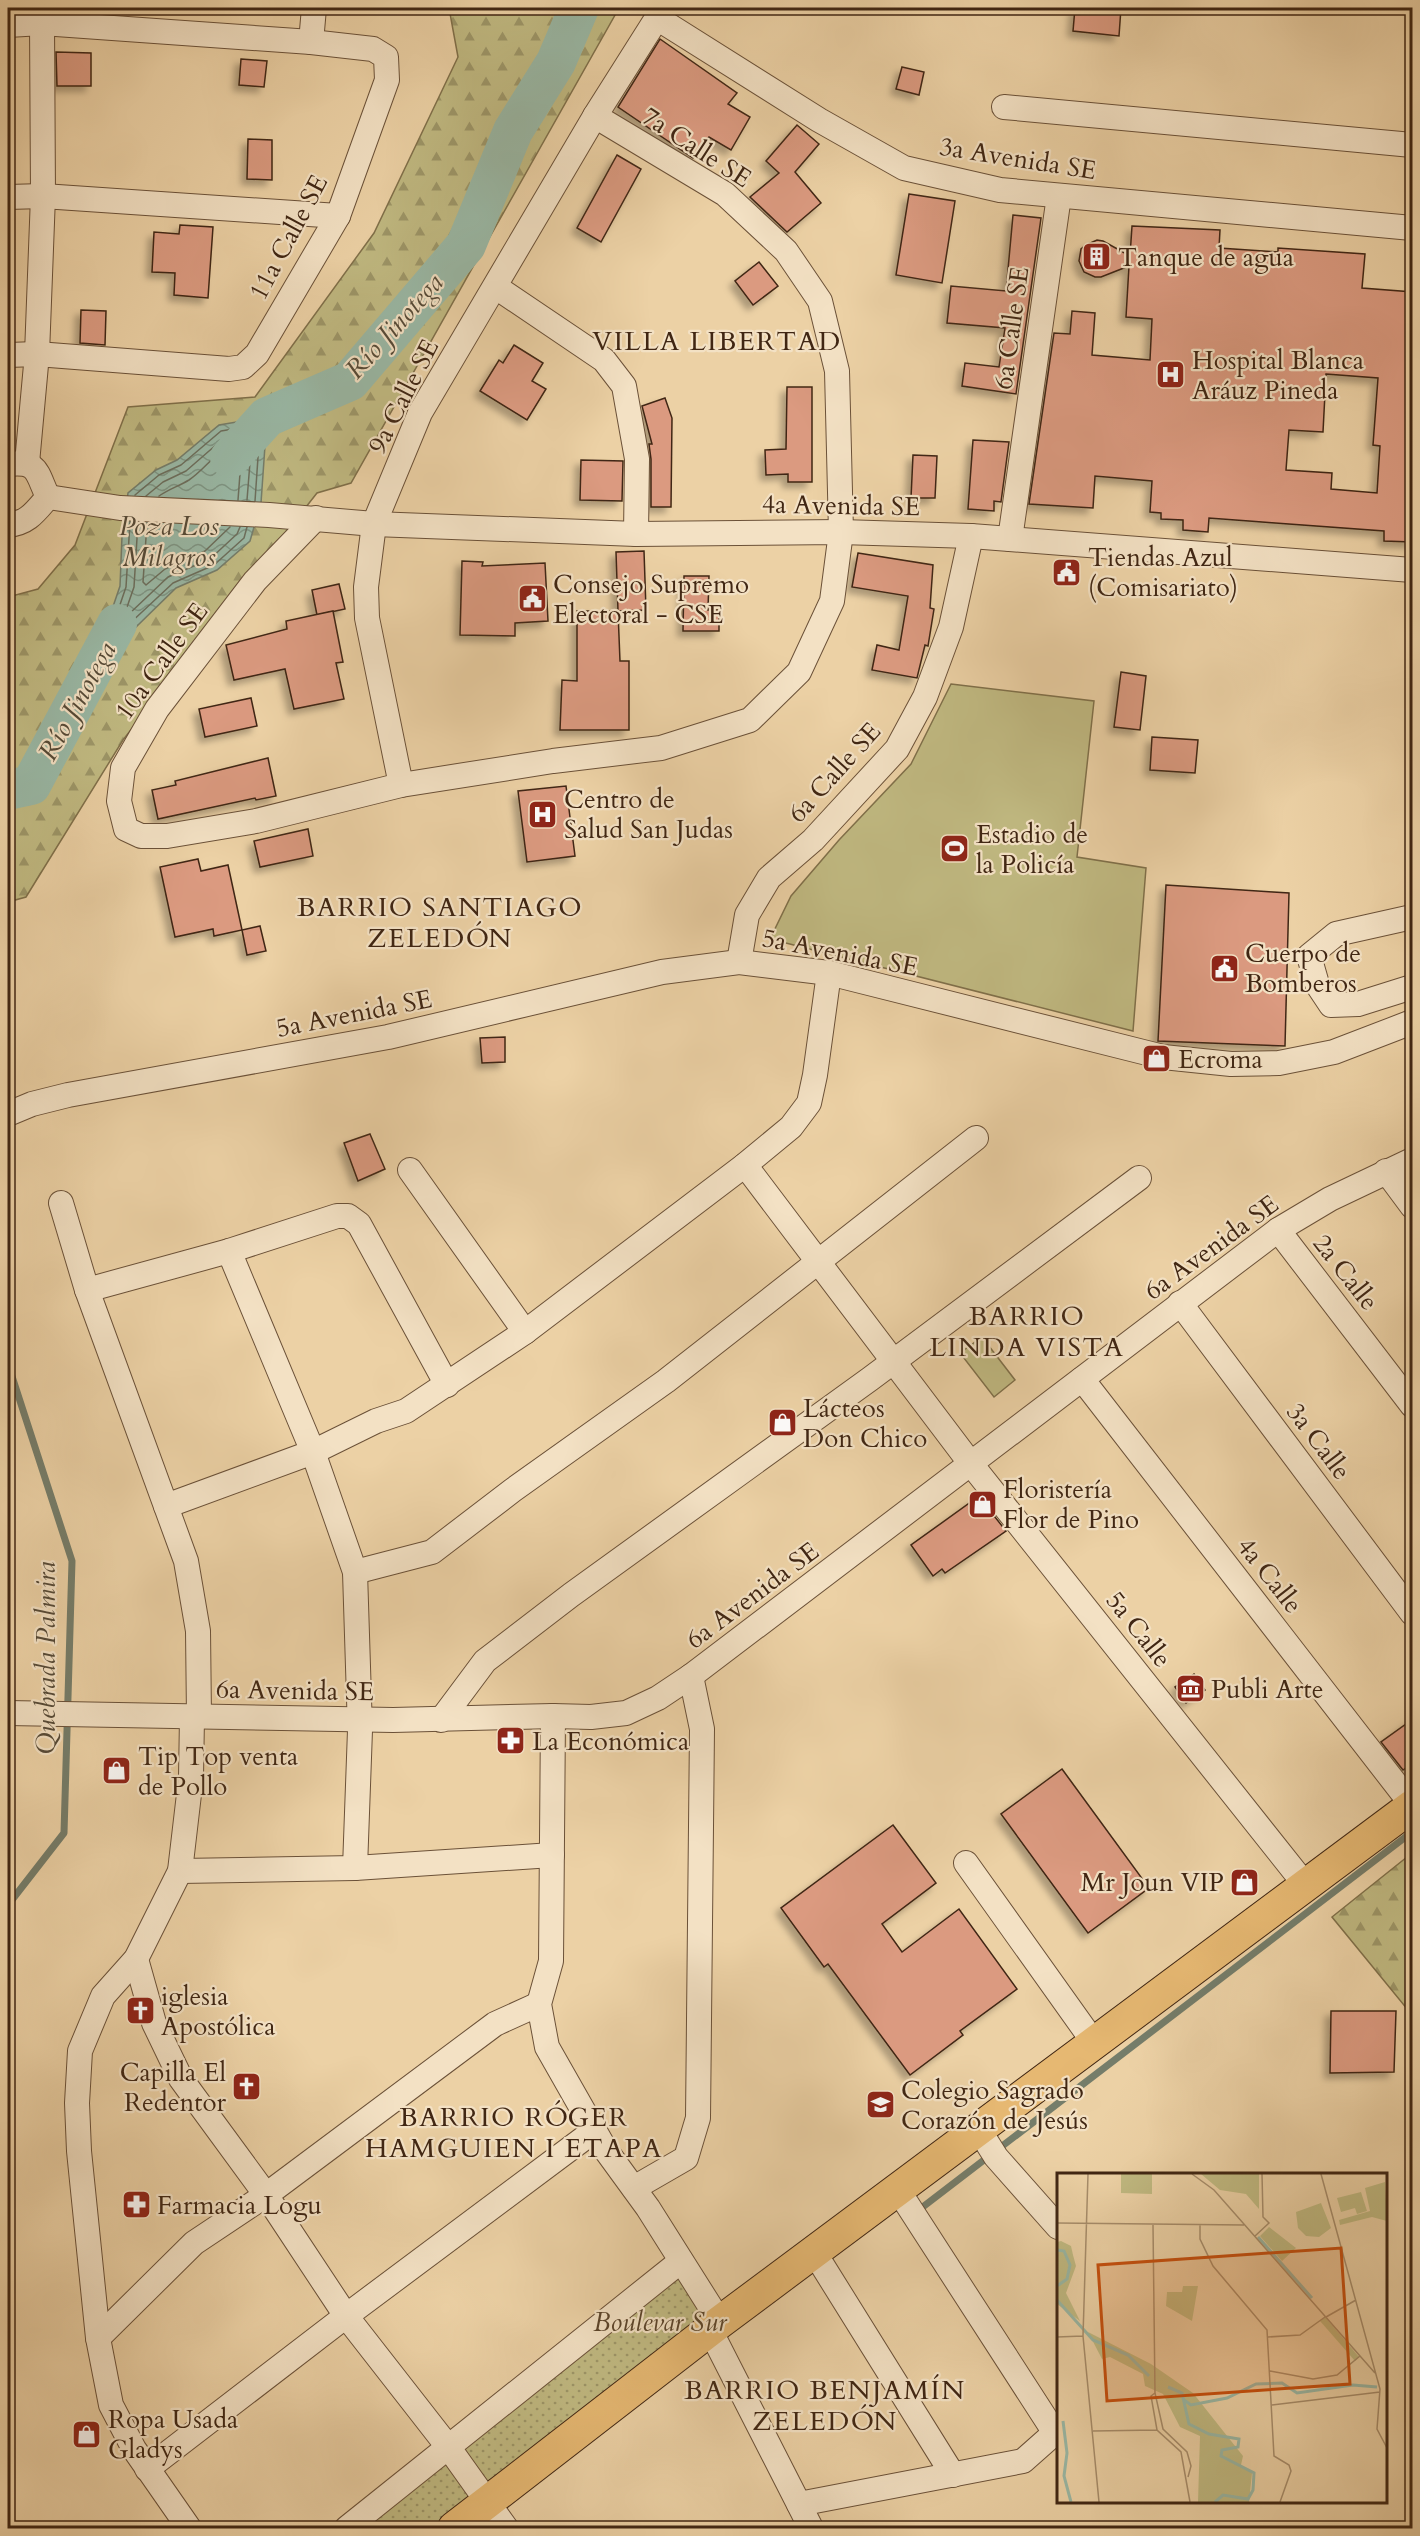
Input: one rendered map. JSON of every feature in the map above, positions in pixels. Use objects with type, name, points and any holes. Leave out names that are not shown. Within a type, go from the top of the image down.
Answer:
[{"type":"main road","points":[[454,2529],[715,2326],[1413,1806]]},
{"type":"street","points":[[8,25],[42,23],[311,42],[314,8]]},
{"type":"street","name":"9a Calle SE","points":[[401,785],[367,618],[366,588],[374,525],[420,413],[657,13]]},
{"type":"street","name":"3a Avenida SE","points":[[657,13],[819,120],[903,168],[1000,190],[1413,228]]},
{"type":"street","points":[[8,525],[30,518],[48,497],[33,466],[17,463],[37,354],[43,196],[42,23]]},
{"type":"street","name":"11a Calle SE","points":[[37,354],[229,369],[243,367],[257,354],[338,216],[387,80],[386,57],[373,49],[311,42]]},
{"type":"street","points":[[1004,107],[1413,146]]},
{"type":"street","name":"7a Calle SE","points":[[401,785],[553,761],[662,748],[750,720],[799,672],[832,601],[841,532],[837,371],[820,302],[786,251],[725,194],[595,116]]},
{"type":"street","points":[[8,197],[43,196],[338,216]]},
{"type":"street","name":"6a Calle SE","points":[[1010,540],[1059,196]]},
{"type":"street","points":[[496,287],[604,360],[624,386],[638,459],[636,534]]},
{"type":"street","points":[[8,356],[37,354]]},
{"type":"street","name":"4a Avenida SE","points":[[48,497],[120,508],[316,518],[374,525],[636,534],[841,532],[971,536],[1413,570]]},
{"type":"street","name":"10a Calle SE","points":[[316,518],[255,581],[157,709],[123,768],[119,801],[126,829],[141,836],[167,836],[256,821],[401,785]]},
{"type":"street","name":"6a Calle SE","points":[[739,962],[747,915],[769,878],[813,840],[897,749],[903,739],[925,698],[951,627],[971,536]]},
{"type":"street","points":[[1413,917],[1336,934],[1309,956],[1317,984],[1331,1005],[1358,1004],[1413,987]]},
{"type":"street","name":"5a Avenida SE","points":[[8,1114],[68,1095],[388,1037],[662,972],[739,962],[829,973],[1163,1057],[1231,1064],[1279,1063],[1334,1052],[1413,1022]]},
{"type":"street","points":[[166,1506],[313,1452],[376,1421],[406,1411],[525,1332],[745,1165],[791,1127],[809,1103],[829,973]]},
{"type":"street","points":[[356,1572],[432,1552],[513,1490],[666,1381],[976,1138]]},
{"type":"street","name":"6a Avenida SE","points":[[8,1713],[441,1720],[591,1717],[626,1713],[658,1698],[691,1676],[1278,1230],[1330,1199],[1413,1160]]},
{"type":"street","name":"5a Calle","points":[[745,1165],[892,1363],[1307,1887]]},
{"type":"street","points":[[410,1170],[525,1332]]},
{"type":"street","points":[[1386,1172],[1413,1206]]},
{"type":"street","points":[[441,1720],[485,1661],[571,1595],[892,1363],[1139,1178]]},
{"type":"street","points":[[61,1203],[87,1290],[186,1561],[198,1631],[192,1777],[180,1871],[136,1959],[103,1996],[80,2051],[77,2103],[79,2151],[98,2338],[111,2405],[147,2469],[189,2529]]},
{"type":"street","points":[[87,1290],[229,1251],[337,1216],[348,1216],[358,1224],[447,1385]]},
{"type":"street","name":"2a Calle","points":[[1278,1230],[1413,1405]]},
{"type":"street","points":[[229,1251],[313,1452],[356,1572],[360,1720],[355,1868]]},
{"type":"street","name":"3a Calle","points":[[1180,1304],[1413,1613]]},
{"type":"street","name":"4a Calle","points":[[1082,1379],[1413,1806]]},
{"type":"street","points":[[634,2188],[686,2158],[698,2118],[702,1729],[691,1676]]},
{"type":"street","points":[[553,1716],[551,1961],[539,2004],[547,2048],[605,2149],[634,2188],[681,2261],[715,2326],[811,2529]]},
{"type":"street","points":[[180,1871],[355,1868],[552,1856]]},
{"type":"street","points":[[966,1863],[1095,2044]]},
{"type":"street","points":[[136,1959],[154,2023],[181,2079],[266,2195],[346,2316],[449,2448],[507,2529]]},
{"type":"street","points":[[98,2338],[194,2243],[266,2195],[495,2024],[539,2004]]},
{"type":"street","points":[[147,2469],[346,2316],[595,2130]]},
{"type":"street","points":[[978,2130],[996,2157],[1057,2225]]},
{"type":"street","points":[[799,2504],[1023,2461],[1057,2432],[898,2190]]},
{"type":"street","points":[[814,2252],[952,2475]]},
{"type":"street","points":[[347,2529],[681,2261]]},
{"type":"green space","points":[[449,8],[619,8],[351,483],[317,493],[123,740],[26,897],[8,902],[8,597],[38,589],[75,545],[128,407],[255,397],[374,233],[458,57]]},
{"type":"green space","name":"Estadio de la Policía","points":[[951,684],[1094,701],[1077,857],[1146,868],[1133,1031],[770,939],[791,896],[839,840],[911,764]]},
{"type":"green space","points":[[982,1337],[1015,1380],[994,1397],[960,1353]]},
{"type":"green space","points":[[1412,1853],[1412,2015],[1332,1917]]},
{"type":"green space","name":"Boulevar Sur","points":[[680,2266],[716,2321],[484,2492],[448,2443]]},
{"type":"green space","points":[[443,2446],[479,2497],[436,2528],[336,2528]]},
{"type":"water","name":"Poza Los Milagros","points":[[267,417],[261,503],[250,541],[217,570],[176,588],[91,671],[120,586],[122,536],[128,493],[156,470],[177,460],[219,425]]},
{"type":"building","points":[[1075,8],[1121,8],[1119,36],[1073,31]]},
{"type":"building","points":[[660,39],[737,93],[728,104],[750,117],[731,150],[709,137],[693,158],[618,107]]},
{"type":"building","points":[[56,52],[91,53],[91,86],[57,86]]},
{"type":"building","points":[[241,59],[267,61],[264,87],[239,85]]},
{"type":"building","points":[[902,67],[924,72],[919,95],[896,89]]},
{"type":"building","points":[[797,125],[819,144],[795,172],[821,203],[787,232],[750,197],[779,173],[766,161]]},
{"type":"building","points":[[248,139],[272,140],[272,180],[247,179]]},
{"type":"building","points":[[617,155],[641,169],[601,242],[577,228]]},
{"type":"building","points":[[909,194],[955,201],[942,283],[896,275]]},
{"type":"building","points":[[1013,215],[1041,218],[1016,394],[962,386],[965,363],[999,367],[1005,328],[947,323],[951,286],[1006,291]]},
{"type":"building","points":[[180,225],[213,227],[208,298],[174,295],[175,273],[152,272],[154,232],[179,234]]},
{"type":"building","name":"Hospital Blanca Aráuz Pineda","points":[[1132,226],[1220,230],[1219,248],[1278,252],[1278,248],[1365,254],[1362,288],[1413,292],[1413,542],[1384,541],[1384,531],[1209,518],[1208,532],[1183,530],[1183,520],[1161,519],[1161,513],[1150,512],[1152,481],[1095,476],[1093,508],[1029,504],[1054,333],[1070,334],[1072,311],[1095,313],[1092,355],[1150,360],[1152,319],[1126,317],[1129,266],[1101,277],[1095,277],[1084,272],[1079,261],[1081,249],[1097,240],[1130,256]],"holes":[[[1326,374],[1378,378],[1373,445],[1380,446],[1377,493],[1331,489],[1332,473],[1286,470],[1289,430],[1323,432]]]},
{"type":"building","points":[[759,262],[778,286],[753,305],[735,281]]},
{"type":"building","points":[[81,310],[106,311],[105,345],[80,343]]},
{"type":"building","points":[[514,345],[543,363],[532,381],[546,389],[527,420],[480,391],[499,360],[503,363]]},
{"type":"building","points":[[787,387],[812,387],[812,482],[788,482],[788,474],[766,475],[765,450],[786,449]]},
{"type":"building","points":[[665,398],[672,418],[671,507],[651,507],[649,444],[652,444],[642,406]]},
{"type":"building","points":[[973,440],[1009,442],[1001,502],[994,501],[994,511],[968,509]]},
{"type":"building","points":[[913,455],[937,456],[935,498],[911,498]]},
{"type":"building","points":[[581,460],[623,461],[622,501],[580,500]]},
{"type":"building","points":[[644,551],[646,610],[618,611],[616,552]]},
{"type":"building","points":[[858,553],[933,565],[930,608],[934,609],[928,646],[925,645],[917,678],[872,670],[877,645],[899,650],[908,596],[852,587]]},
{"type":"building","points":[[462,561],[483,562],[482,566],[545,563],[548,621],[515,623],[515,636],[460,635]]},
{"type":"building","points":[[684,576],[709,576],[708,610],[719,610],[719,631],[683,631]]},
{"type":"building","points":[[339,584],[345,609],[317,615],[312,590]]},
{"type":"building","points":[[333,611],[343,662],[336,663],[344,699],[294,709],[285,669],[234,680],[226,645],[287,629],[286,621]]},
{"type":"building","points":[[577,611],[618,611],[620,661],[629,661],[629,730],[560,730],[562,680],[577,681]]},
{"type":"building","points":[[1121,672],[1146,676],[1140,730],[1114,727]]},
{"type":"building","points":[[251,698],[257,726],[205,737],[199,709]]},
{"type":"building","points":[[1152,737],[1198,740],[1195,773],[1150,770]]},
{"type":"building","points":[[268,758],[276,796],[256,800],[255,798],[158,819],[152,790],[176,785],[175,781]]},
{"type":"building","points":[[566,786],[575,856],[527,862],[518,791]]},
{"type":"building","points":[[308,829],[313,856],[260,867],[254,841]]},
{"type":"building","points":[[198,859],[201,871],[228,865],[242,930],[214,936],[213,929],[175,937],[160,867]]},
{"type":"building","name":"Cuerpo de Bomberos","points":[[1166,885],[1289,893],[1285,1046],[1158,1041]]},
{"type":"building","points":[[260,926],[266,951],[247,955],[242,930]]},
{"type":"building","points":[[505,1037],[505,1062],[482,1063],[480,1038]]},
{"type":"building","points":[[370,1134],[385,1169],[358,1181],[344,1143]]},
{"type":"building","points":[[980,1498],[1006,1531],[945,1573],[942,1569],[933,1576],[911,1545],[975,1499]]},
{"type":"building","name":"Publi Arte","points":[[1194,1674],[1205,1690],[1186,1703],[1175,1687]]},
{"type":"building","points":[[1413,1719],[1413,1763],[1403,1770],[1381,1742]]},
{"type":"building","points":[[1062,1769],[1149,1888],[1088,1933],[1001,1814]]},
{"type":"building","points":[[893,1825],[936,1883],[882,1924],[902,1952],[959,1909],[1017,1989],[960,2031],[963,2035],[910,2075],[828,1964],[824,1967],[781,1908]]},
{"type":"building","points":[[1331,2011],[1396,2011],[1394,2072],[1330,2073]]},
{"type":"waterway","name":"Río Jinotega","points":[[230,458],[267,417],[350,381],[466,245],[513,131],[556,62],[579,8]]},
{"type":"waterway","name":"Río Jinotega","points":[[8,790],[31,785],[117,624]]},
{"type":"waterway","name":"Quebrada Palmira","points":[[8,1364],[72,1561],[64,1833],[8,1905]]},
{"type":"waterway","points":[[924,2206],[1412,1832]]},
{"type":"place","name":"Tanque de agua","points":[[1097,257]]},
{"type":"place","name":"Hospital Blanca Aráuz Pineda","points":[[1171,375]]},
{"type":"place","name":"Tiendas Azul (Comisariato)","points":[[1067,572]]},
{"type":"place","name":"Consejo Supremo Electoral - CSE","points":[[532,599]]},
{"type":"place","name":"Centro de Salud San Judas","points":[[543,814]]},
{"type":"place","name":"Estadio de la Policía","points":[[955,849]]},
{"type":"place","name":"Cuerpo de Bomberos","points":[[1224,968]]},
{"type":"place","name":"Ecroma","points":[[1157,1059]]},
{"type":"place","name":"Lácteos Don Chico","points":[[782,1423]]},
{"type":"place","name":"Floristería Flor de Pino","points":[[982,1504]]},
{"type":"place","name":"Publi Arte","points":[[1190,1689]]},
{"type":"place","name":"La Económica","points":[[511,1741]]},
{"type":"place","name":"Tip Top venta de Pollo","points":[[117,1771]]},
{"type":"place","name":"Mr Joun VIP","points":[[1245,1882]]},
{"type":"place","name":"iglesia Apostólica","points":[[140,2011]]},
{"type":"place","name":"Capilla El Redentor","points":[[247,2087]]},
{"type":"place","name":"Colegio Sagrado Corazón de Jesús","points":[[880,2105]]},
{"type":"place","name":"Farmacia Logu","points":[[136,2205]]},
{"type":"place","name":"Ropa Usada Gladys","points":[[87,2434]]},
{"type":"district","name":"VILLA LIBERTAD","points":[[717,341]]},
{"type":"district","name":"BARRIO SANTIAGO ZELEDÓN","points":[[440,922]]},
{"type":"district","name":"BARRIO LINDA VISTA","points":[[1027,1332]]},
{"type":"district","name":"BARRIO RÓGER HAMGUIEN I ETAPA","points":[[514,2132]]},
{"type":"district","name":"BARRIO BENJAMÍN ZELEDÓN","points":[[825,2406]]}]
